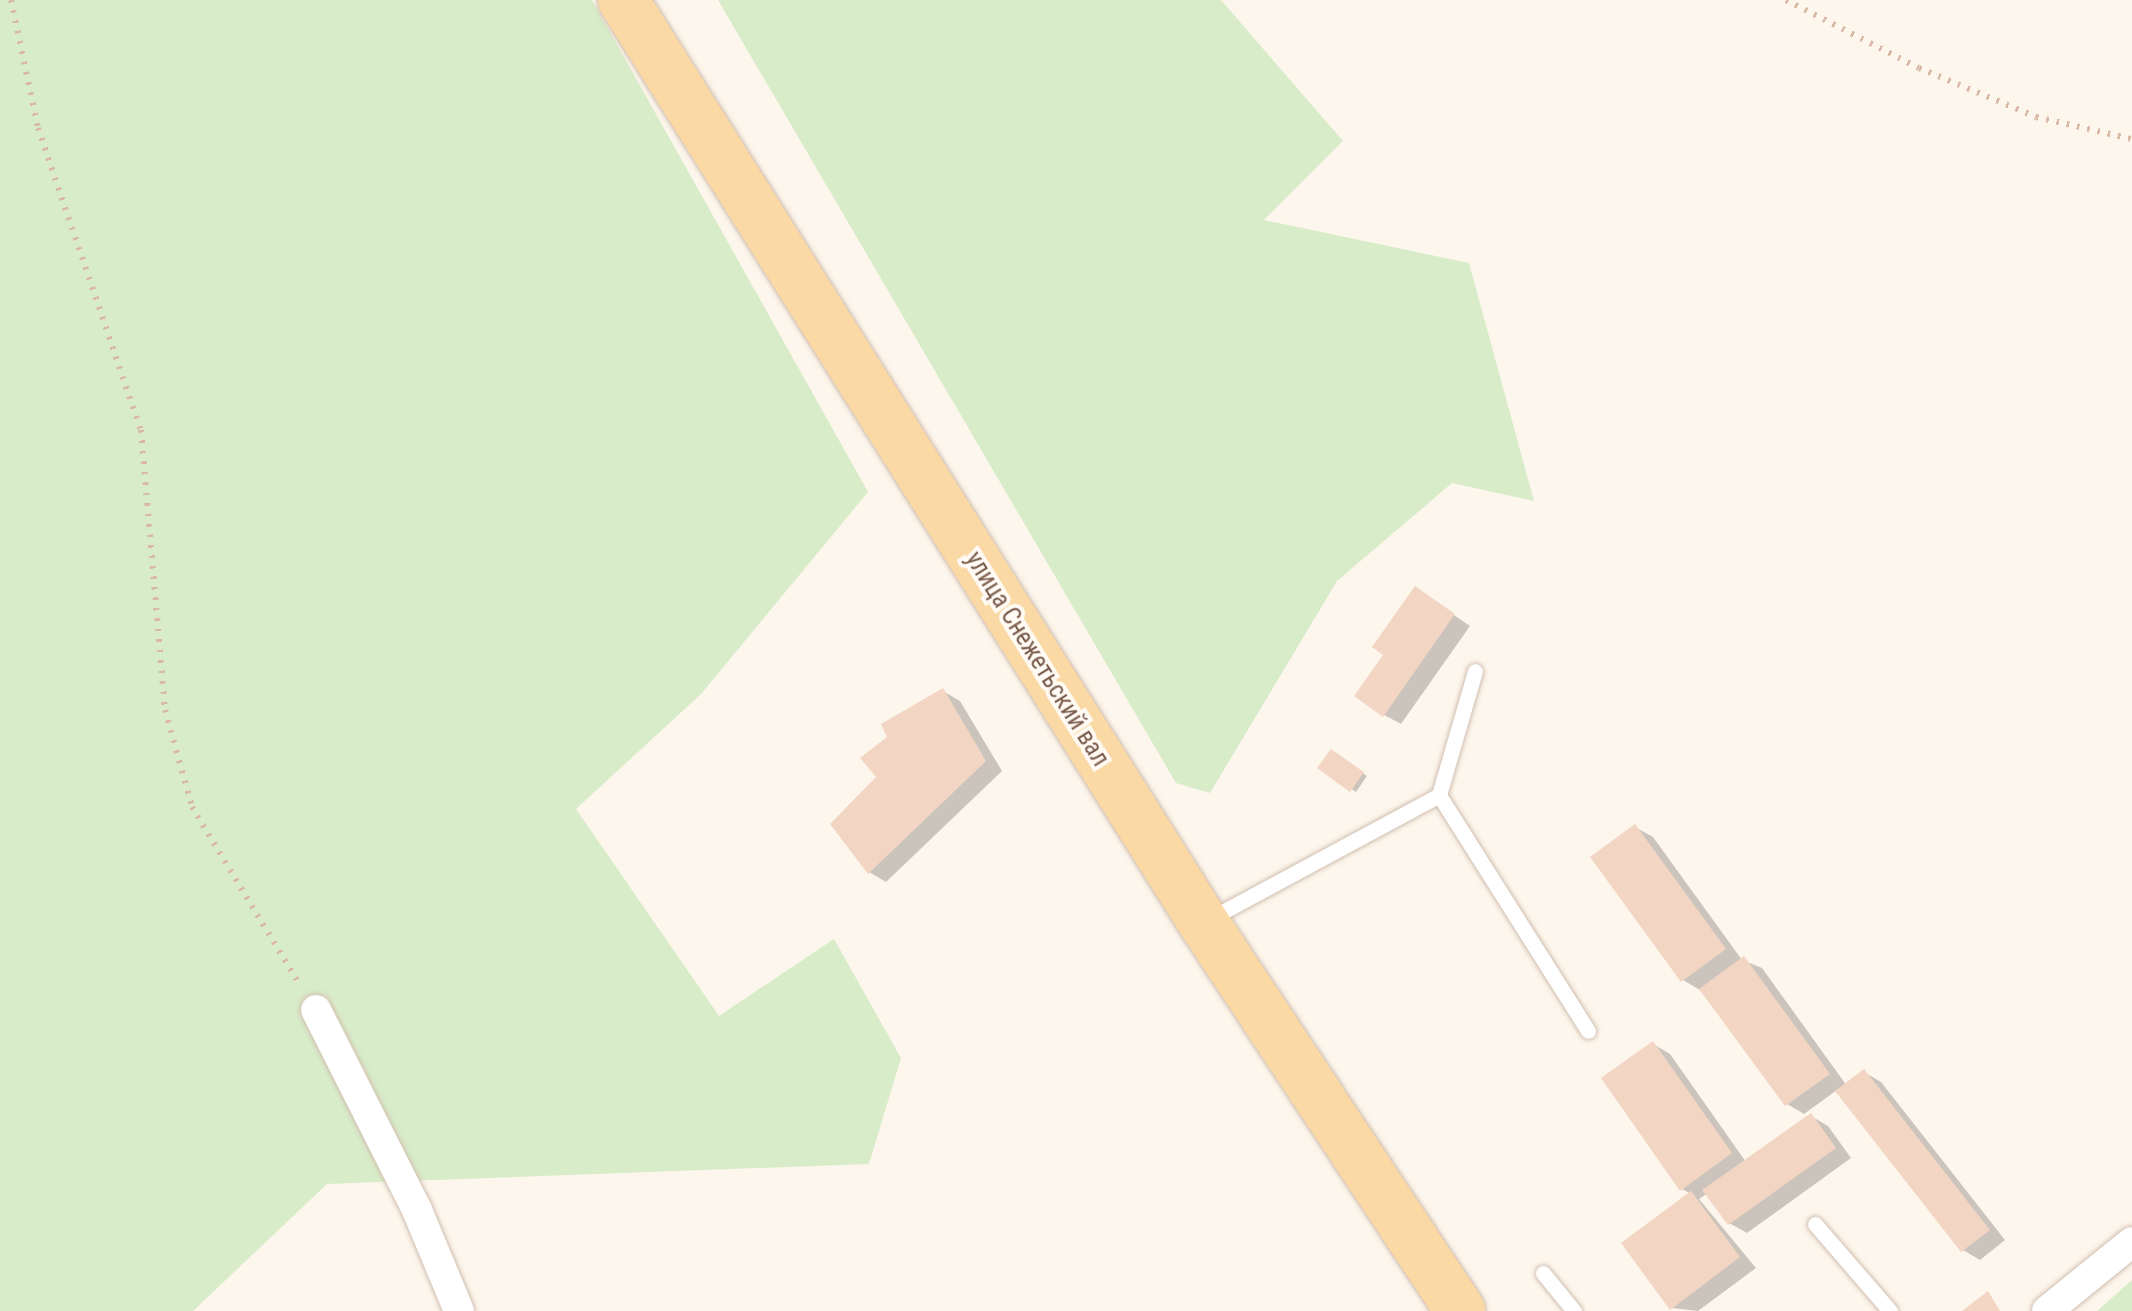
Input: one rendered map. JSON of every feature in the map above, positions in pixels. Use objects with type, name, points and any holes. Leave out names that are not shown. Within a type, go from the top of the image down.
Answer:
[{"type":"main road","name":"улица Снежетьский вал","points":[[623,0],[1203,922],[1460,1311]]},
{"type":"street","points":[[316,1010],[417,1210],[459,1311]]},
{"type":"street","points":[[2047,1311],[2132,1242]]},
{"type":"lane","points":[[1203,922],[1440,795],[1475,671]]},
{"type":"lane","points":[[1440,795],[1588,1031]]},
{"type":"lane","points":[[1815,1224],[1890,1311]]},
{"type":"lane","points":[[1543,1273],[1574,1311]]},
{"type":"path","points":[[12,0],[44,146],[142,430],[165,710],[192,807],[316,1010]]},
{"type":"path","points":[[1786,0],[2019,110],[2120,140],[2132,148]]},
{"type":"path","points":[[2120,140],[2132,139]]},
{"type":"green space","points":[[0,0],[592,0],[868,492],[701,694],[576,809],[719,1016],[834,939],[901,1058],[869,1164],[327,1184],[193,1311],[0,1311]]},
{"type":"green space","points":[[718,0],[1221,0],[1343,141],[1264,220],[1469,263],[1534,501],[1452,483],[1337,581],[1210,793],[1176,783]]},
{"type":"green space","points":[[2132,1280],[2132,1311],[2097,1311]]},
{"type":"building","points":[[1415,586],[1455,614],[1383,717],[1354,696],[1383,655],[1372,647]]},
{"type":"building","points":[[943,688],[986,761],[868,874],[830,824],[876,777],[860,758],[887,737],[881,724]]},
{"type":"building","points":[[1331,749],[1364,772],[1350,792],[1317,768]]},
{"type":"building","points":[[1635,824],[1726,949],[1681,982],[1590,857]]},
{"type":"building","points":[[1744,956],[1830,1074],[1785,1106],[1699,989]]},
{"type":"building","points":[[1653,1041],[1732,1153],[1680,1191],[1601,1078]]},
{"type":"building","points":[[1864,1069],[1990,1230],[1961,1252],[1835,1091]]},
{"type":"building","points":[[1811,1113],[1836,1148],[1728,1225],[1702,1190]]},
{"type":"building","points":[[1691,1191],[1740,1257],[1670,1310],[1621,1243]]},
{"type":"building","points":[[1988,1291],[2000,1311],[1962,1311]]}]
